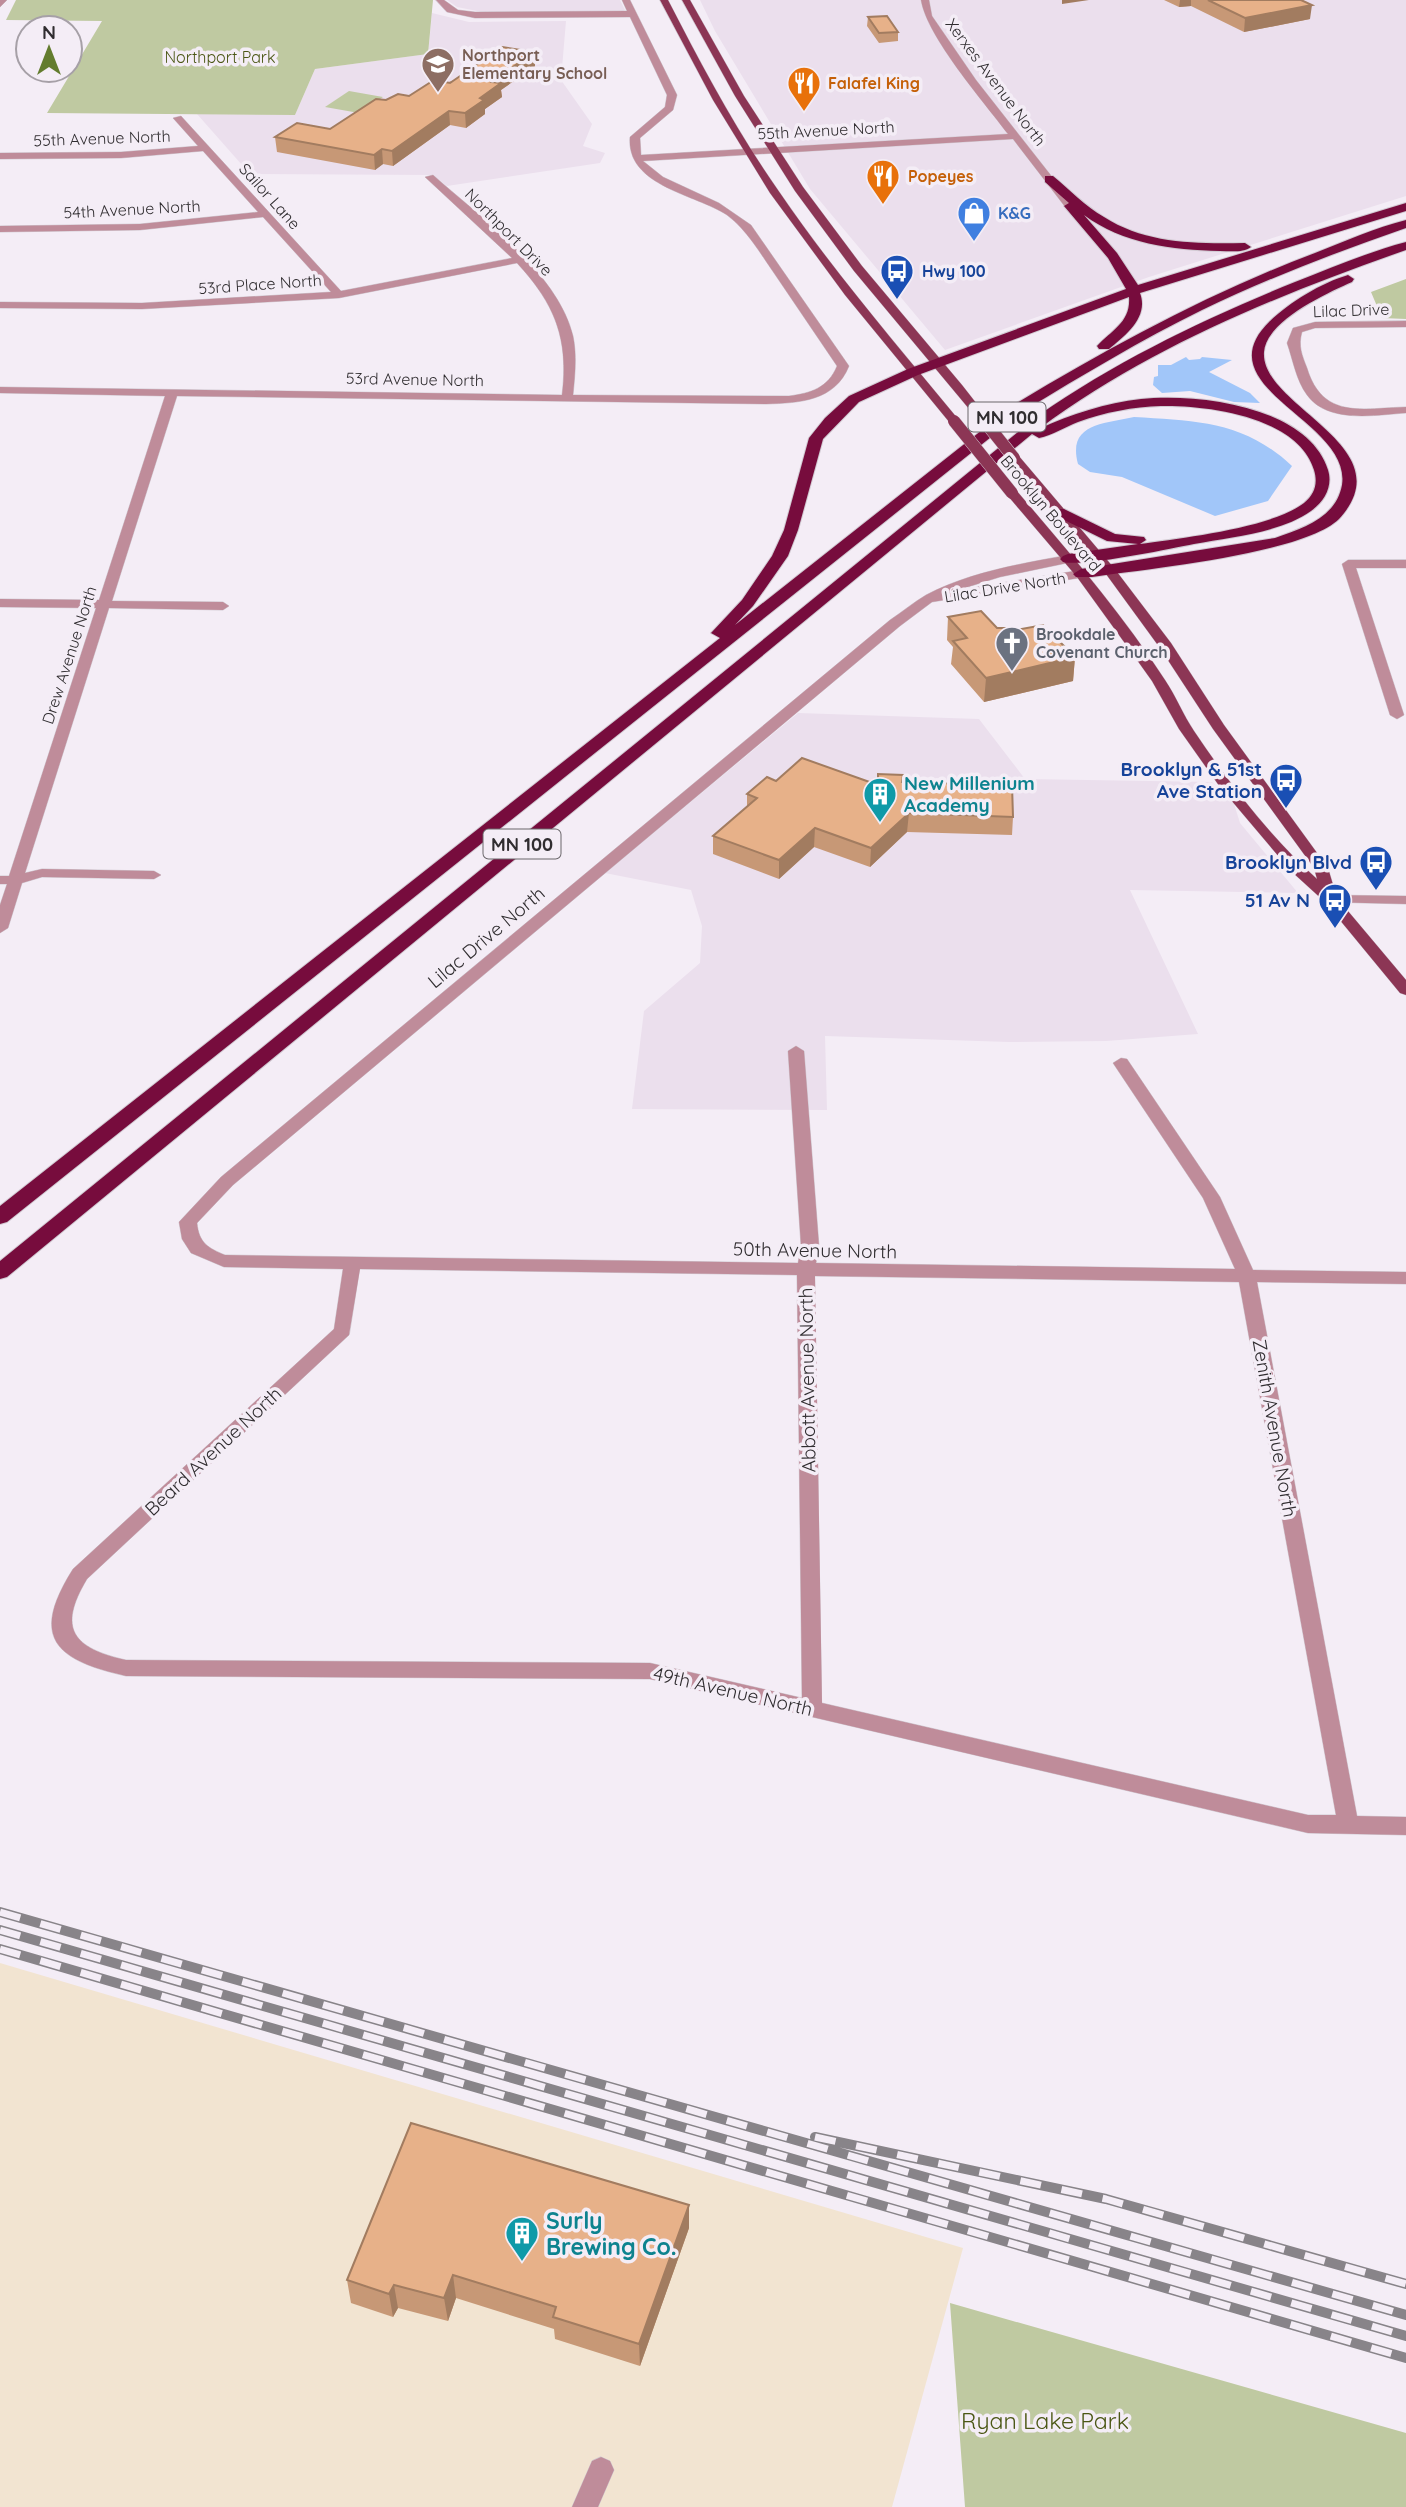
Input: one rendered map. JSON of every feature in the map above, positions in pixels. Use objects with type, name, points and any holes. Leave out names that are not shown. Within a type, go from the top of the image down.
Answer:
[{"type":"highway","points":[[1049,179],[1101,221],[1140,237],[1207,248],[1254,247],[1289,242]]},
{"type":"highway","points":[[1020,407],[1120,333],[1137,307],[1124,272],[1070,206]]},
{"type":"highway","points":[[659,694],[748,603],[780,556],[791,530],[811,449],[821,429],[855,399],[913,372],[1133,291],[1406,207]]},
{"type":"highway","name":"MN 100","points":[[0,1217],[1020,407],[1132,341],[1202,306],[1300,263],[1406,224]]},
{"type":"highway","name":"MN 100","points":[[0,1272],[963,482],[1055,411],[1142,358],[1258,302],[1406,246]]},
{"type":"highway","points":[[1081,575],[1275,543],[1307,532],[1325,522],[1342,506],[1351,483],[1345,457],[1328,436],[1266,376],[1259,365],[1258,345],[1275,324],[1302,304],[1342,282],[1406,254]]},
{"type":"highway","points":[[963,482],[1036,436],[1083,415],[1132,404],[1201,404],[1269,421],[1300,439],[1315,454],[1324,481],[1320,495],[1305,509],[1272,523],[1214,536],[1068,559]]},
{"type":"highway","points":[[1059,512],[1098,533],[1127,541],[1272,523]]},
{"type":"highway","points":[[0,1283],[81,1206]]},
{"type":"main road","name":"Brooklyn Boulevard","points":[[664,0],[722,110],[814,246],[913,372],[1081,575],[1159,681],[1186,729],[1225,784],[1296,868],[1330,899],[1406,990]]},
{"type":"main road","name":"Brooklyn Boulevard","points":[[686,0],[770,148],[843,250],[939,362],[1032,480],[1110,571],[1321,867],[1330,899]]},
{"type":"street","points":[[0,5],[3,0]]},
{"type":"street","points":[[440,0],[445,7],[475,15],[632,14]]},
{"type":"street","points":[[626,0],[672,95],[670,108],[635,137],[633,142],[637,158]]},
{"type":"street","name":"Xerxes Avenue North","points":[[925,0],[928,16],[971,80],[1070,206]]},
{"type":"street","name":"Sailor Lane","points":[[178,118],[339,295]]},
{"type":"street","name":"55th Avenue North","points":[[637,158],[770,148],[1016,136]]},
{"type":"street","name":"55th Avenue North","points":[[0,156],[121,155],[205,148]]},
{"type":"street","name":"53rd Avenue North","points":[[0,390],[766,401],[799,399],[828,388],[840,377],[842,366],[750,232],[728,212],[663,182],[642,167],[637,158]]},
{"type":"street","name":"Northport Drive","points":[[430,177],[518,260],[555,304],[565,329],[570,355],[567,397]]},
{"type":"street","name":"54th Avenue North","points":[[0,229],[140,227],[265,214]]},
{"type":"street","name":"53rd Place North","points":[[0,305],[142,306],[339,295],[518,260]]},
{"type":"street","name":"Lilac Drive","points":[[1406,324],[1314,324],[1297,330],[1293,343],[1312,395],[1323,404],[1339,410],[1406,410]]},
{"type":"street","name":"Drew Avenue North","points":[[0,928],[8,880],[104,604],[172,393]]},
{"type":"street","name":"Lilac Drive North","points":[[224,1261],[200,1252],[188,1239],[188,1222],[227,1181],[895,623],[928,599],[953,586],[989,574],[1068,559]]},
{"type":"street","points":[[1397,715],[1348,564],[1406,564]]},
{"type":"street","name":"Lilac Drive North","points":[[928,599],[1081,575]]},
{"type":"street","points":[[0,603],[223,606]]},
{"type":"street","points":[[8,880],[42,873],[154,875]]},
{"type":"street","points":[[1330,899],[1406,900]]},
{"type":"street","name":"Abbott Avenue North","points":[[796,1051],[810,1246],[806,1271],[812,1709]]},
{"type":"street","name":"Zenith Avenue North","points":[[1121,1063],[1211,1197],[1247,1277],[1348,1824]]},
{"type":"street","name":"50th Avenue North","points":[[224,1261],[1406,1278]]},
{"type":"street","name":"Beard Avenue North","points":[[60,1632],[60,1612],[67,1592],[80,1574],[343,1331],[352,1264]]},
{"type":"street","name":"49th Avenue North","points":[[60,1632],[74,1650],[97,1663],[126,1668],[650,1671],[1308,1824],[1406,1826]]},
{"type":"street","points":[[585,2507],[601,2470]]},
{"type":"shaded area","points":[[447,0],[620,0],[625,10],[482,12],[457,7]]},
{"type":"shaded area","points":[[700,0],[1406,0],[1406,196],[1149,277],[945,350],[810,189],[715,31]]},
{"type":"shaded area","name":"Northport Elementary School","points":[[432,13],[469,22],[566,21],[561,80],[592,124],[583,146],[605,153],[600,163],[447,186],[432,175],[250,174],[197,114],[295,115],[315,69],[428,54]]},
{"type":"shaded area","points":[[798,713],[979,719],[1025,779],[1212,782],[1234,804],[1240,823],[1298,893],[1130,890],[1198,1034],[1106,1041],[1009,1042],[825,1036],[827,1110],[632,1109],[644,1011],[700,963],[702,926],[691,890],[605,873]]},
{"type":"shaded area","points":[[0,1963],[963,2248],[892,2507],[0,2507]]},
{"type":"green space","name":"Northport Park","points":[[16,0],[433,0],[428,54],[315,69],[295,115],[47,113],[64,84],[84,84],[84,51],[102,21],[84,21],[84,14],[14,14],[14,20],[6,20]]},
{"type":"green space","points":[[349,91],[383,97],[359,113],[325,107]]},
{"type":"green space","points":[[1406,279],[1406,319],[1382,318],[1371,292]]},
{"type":"green space","name":"Ryan Lake Park","points":[[950,2303],[1406,2433],[1406,2507],[965,2507]]},
{"type":"water","points":[[1186,357],[1189,360],[1202,357],[1232,360],[1209,372],[1250,393],[1260,403],[1234,402],[1190,391],[1162,393],[1153,385],[1154,377],[1158,376],[1158,365],[1171,365]]},
{"type":"water","points":[[1134,417],[1219,426],[1256,440],[1292,466],[1268,501],[1215,516],[1122,477],[1090,472],[1078,464],[1076,450],[1083,433],[1100,424]]},
{"type":"building","points":[[1208,0],[1301,0],[1312,5],[1245,18]]},
{"type":"building","points":[[887,16],[898,32],[879,33],[868,17]]},
{"type":"building","points":[[502,47],[534,52],[492,82],[501,83],[480,98],[484,100],[465,113],[449,111],[392,151],[382,149],[374,155],[275,137],[297,123],[330,129],[376,99],[386,100],[398,94],[409,96],[434,80],[450,83]]},
{"type":"building","points":[[981,611],[997,628],[1016,630],[1043,625],[1075,657],[986,678],[953,641],[967,638],[948,617]]},
{"type":"building","name":"New Millenium Academy","points":[[802,758],[878,785],[878,774],[903,775],[902,782],[1012,785],[1013,817],[909,813],[871,848],[815,828],[779,860],[713,836],[757,798],[747,794],[767,777],[776,781]]},
{"type":"building","name":"Surly Brewing Co.","points":[[411,2123],[689,2205],[639,2344],[553,2317],[556,2307],[453,2275],[444,2298],[394,2285],[389,2294],[347,2280]]},
{"type":"railway","points":[[0,1912],[1406,2315]]},
{"type":"railway","points":[[0,1930],[1406,2336]]},
{"type":"railway","points":[[0,1949],[1406,2358]]},
{"type":"railway","points":[[815,2137],[1106,2199],[1406,2284]]},
{"type":"place","name":"Northport Elementary School","points":[[438,94]]},
{"type":"place","name":"Falafel King","points":[[804,113]]},
{"type":"place","name":"Popeyes","points":[[883,206]]},
{"type":"place","name":"K&G","points":[[974,243]]},
{"type":"place","name":"Hwy 100","points":[[897,301]]},
{"type":"place","name":"Brookdale Covenant Church","points":[[1012,673]]},
{"type":"place","name":"Brooklyn & 51st Ave Station","points":[[1286,810]]},
{"type":"place","name":"New Millenium Academy","points":[[880,824]]},
{"type":"place","name":"Brooklyn Blvd","points":[[1376,892]]},
{"type":"place","name":"51 Av N","points":[[1335,930]]},
{"type":"place","name":"Surly Brewing Co.","points":[[522,2263]]}]
